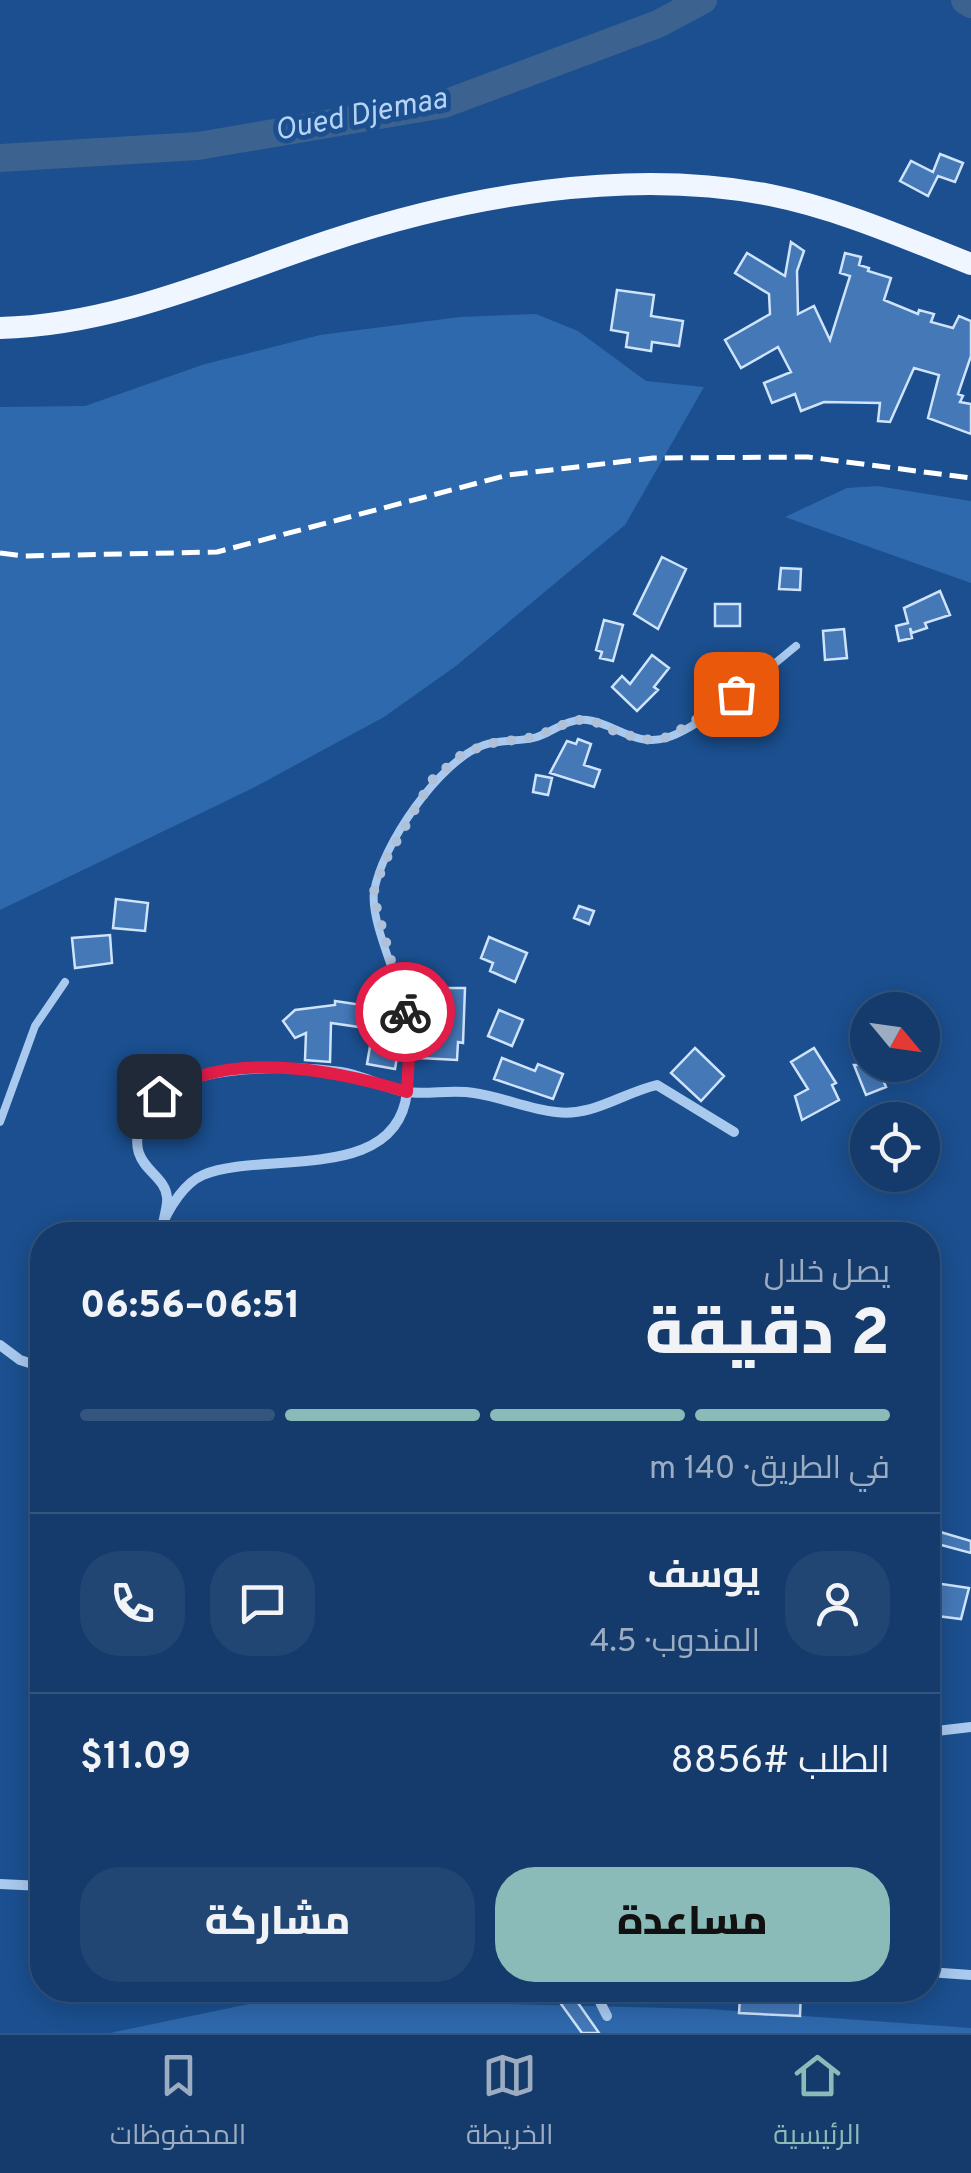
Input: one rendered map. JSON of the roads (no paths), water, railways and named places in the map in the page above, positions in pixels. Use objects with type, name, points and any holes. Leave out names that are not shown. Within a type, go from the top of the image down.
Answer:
[{"type":"main road","points":[[0,328],[33,327],[155,303],[381,224],[493,200],[600,188],[706,186],[769,194],[830,210],[971,264]]},
{"type":"street","points":[[163,1222],[168,1196],[162,1183],[144,1167],[138,1146],[144,1114],[174,1084],[226,1073],[300,1068],[344,1072],[407,1092],[472,1092],[555,1112],[584,1113],[657,1085],[734,1132]]},
{"type":"street","points":[[164,1219],[201,1176],[332,1158],[371,1146],[393,1128],[406,1108],[407,1092]]},
{"type":"street","points":[[0,1345],[30,1363]]},
{"type":"street","points":[[940,1731],[971,1727]]},
{"type":"street","points":[[0,1884],[30,1885]]},
{"type":"street","points":[[940,1973],[971,1975]]},
{"type":"street","points":[[600,2002],[607,2016]]},
{"type":"lane","points":[[407,1092],[410,1036],[373,894],[384,863],[432,780],[460,756],[486,744],[535,737],[574,720],[591,720],[618,733],[650,740],[669,737],[736,694],[796,646]]},
{"type":"lane","points":[[0,1122],[35,1026],[64,982]]},
{"type":"waterway","name":"Oued Djemaa","points":[[0,158],[198,146],[444,104],[658,24],[703,0]]},
{"type":"waterway","name":"Oued Djemaa","points":[[965,0],[971,4]]},
{"type":"railway","points":[[0,553],[24,556],[217,552],[508,475],[653,458],[808,457],[971,478]]}]
